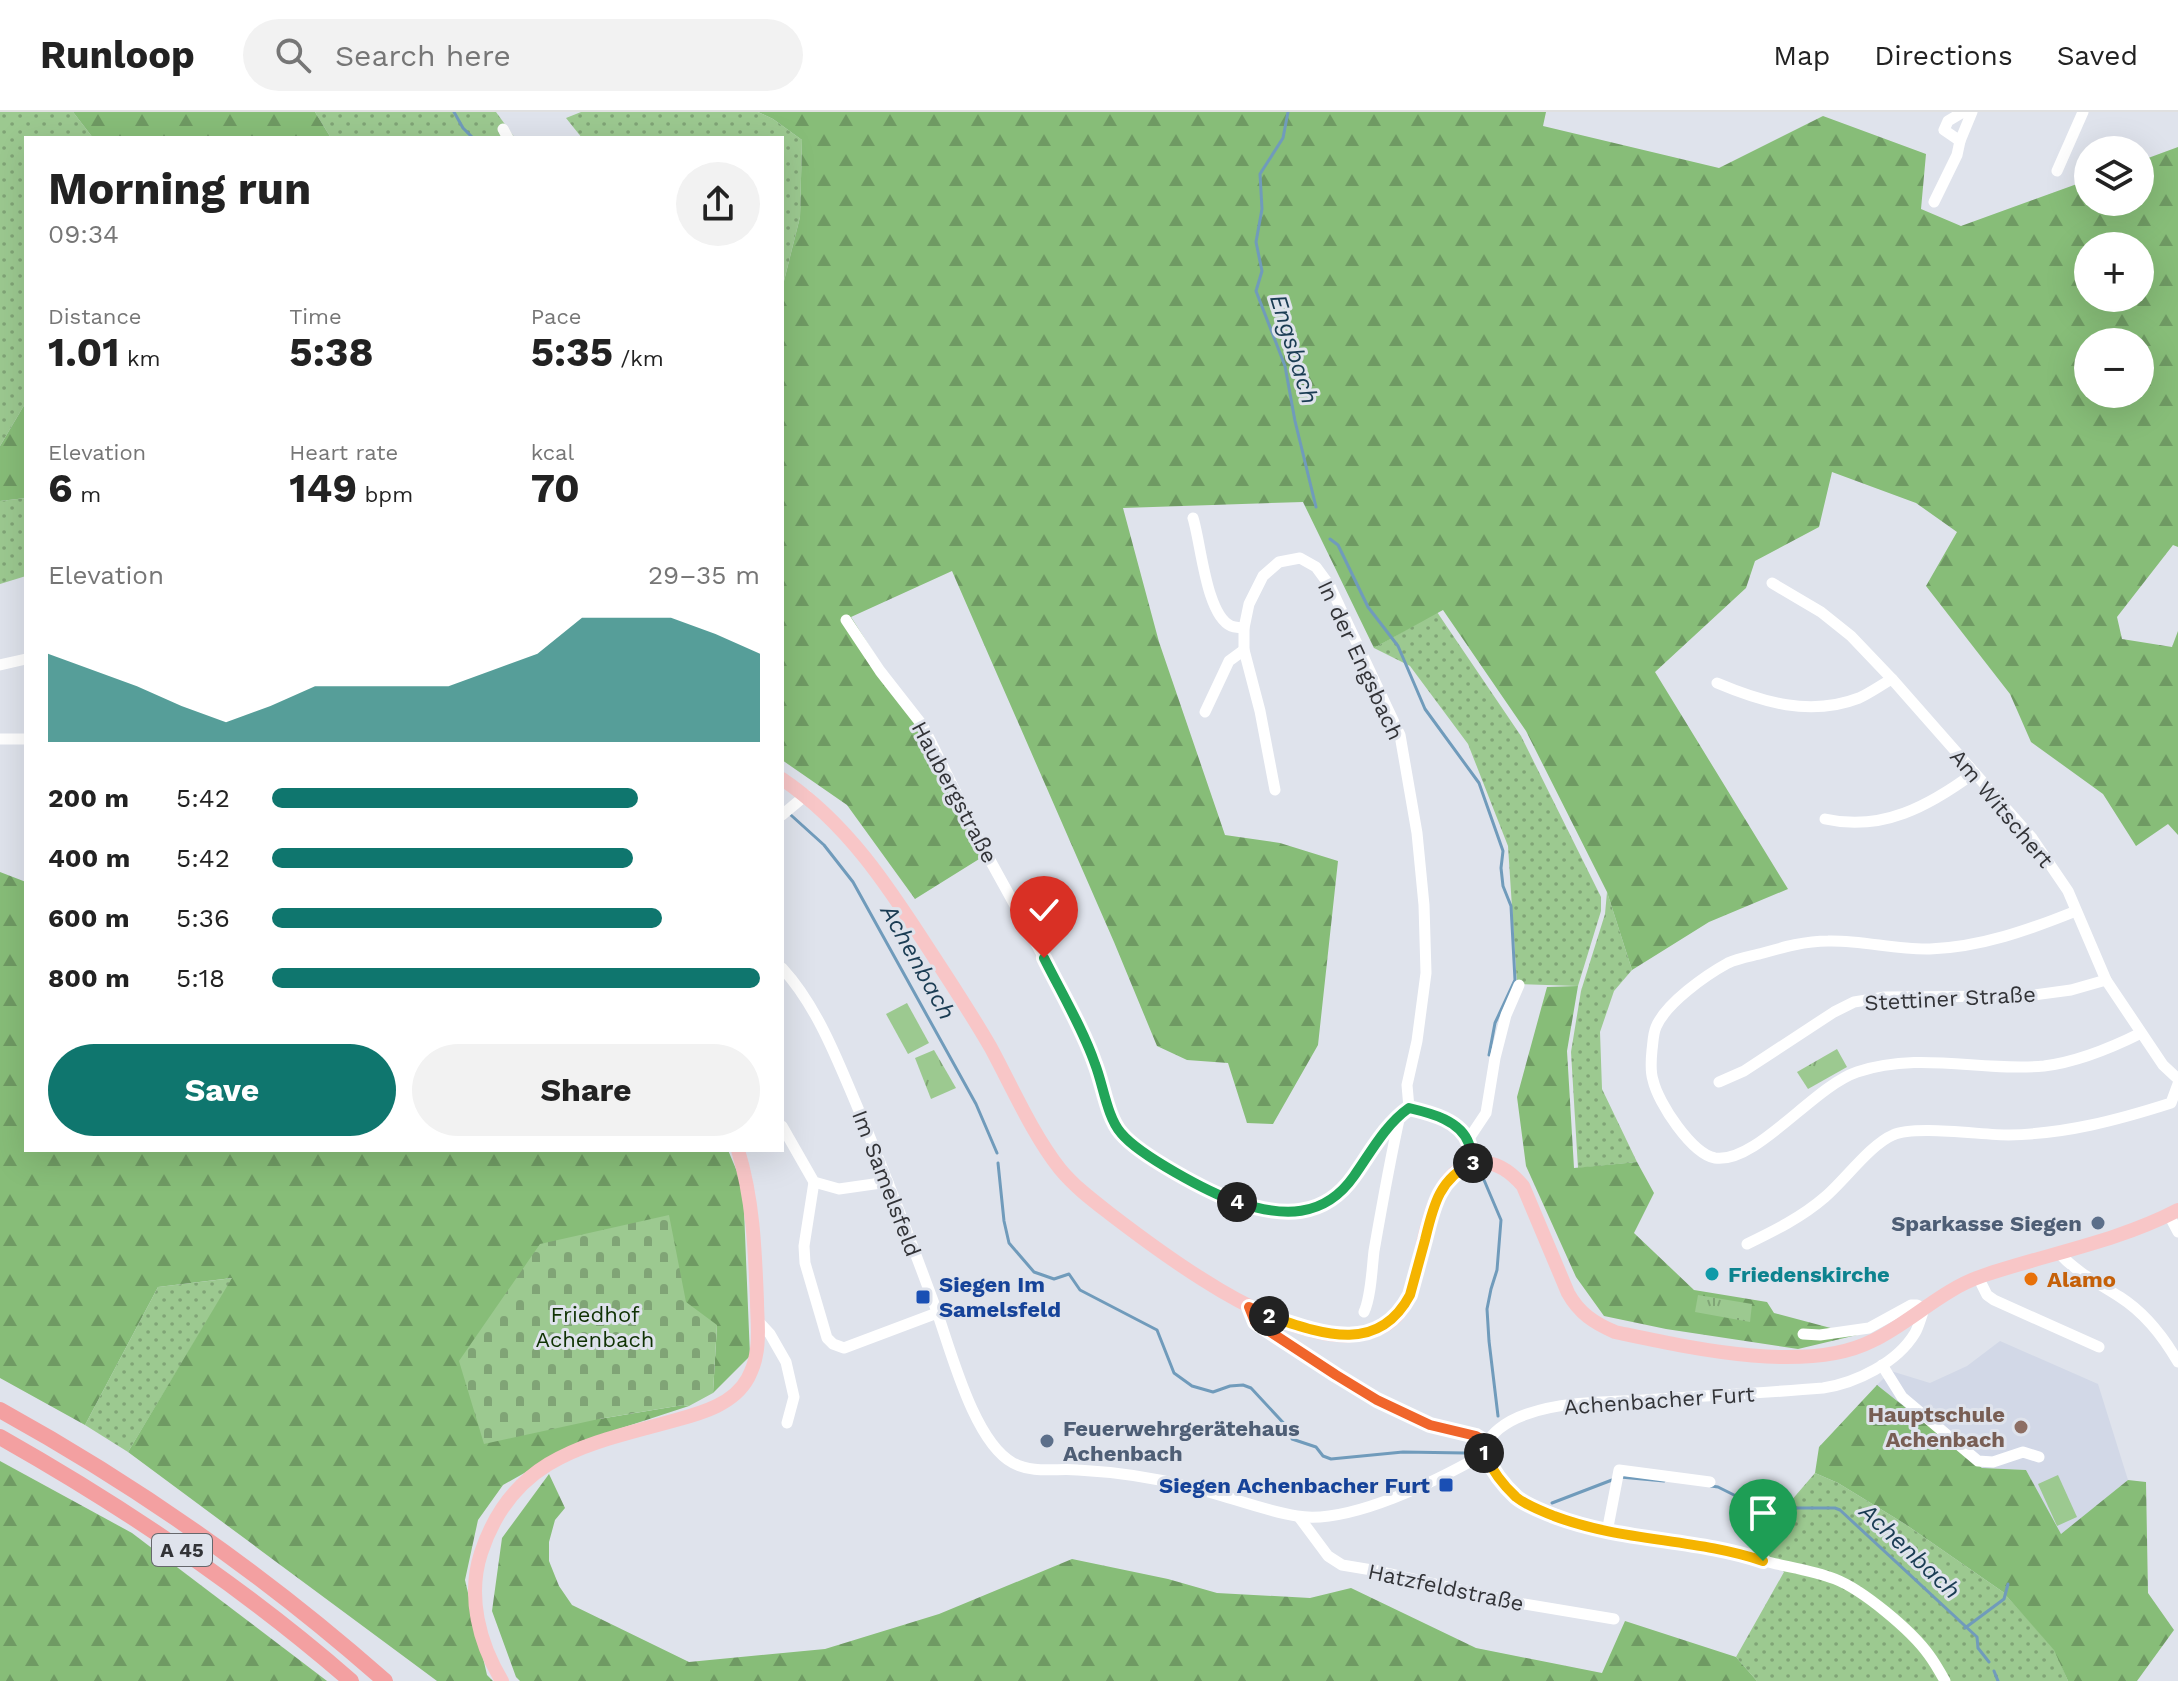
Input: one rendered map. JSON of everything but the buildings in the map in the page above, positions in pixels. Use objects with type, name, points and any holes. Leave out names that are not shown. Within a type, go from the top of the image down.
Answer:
[{"type":"highway","name":"A 45","points":[[0,1410],[141,1494],[216,1545],[385,1681]]},
{"type":"highway","name":"A 45","points":[[0,1437],[124,1511],[194,1559],[263,1609],[351,1681]]},
{"type":"highway","points":[[358,1657],[399,1681]]},
{"type":"main road","points":[[784,780],[837,823],[889,889],[977,1023],[1047,1152],[1078,1188],[1128,1228],[1196,1275],[1249,1307],[1309,1329],[1350,1336],[1371,1332],[1389,1323],[1410,1295],[1431,1216],[1442,1189],[1461,1168],[1473,1164],[1497,1166],[1512,1174],[1523,1186],[1572,1300],[1588,1318],[1615,1332],[1727,1352],[1796,1358],[1821,1356],[1872,1342],[1978,1277],[2116,1235],[2174,1212]]},
{"type":"main road","points":[[502,1681],[483,1642],[475,1594],[480,1558],[489,1530],[512,1493],[552,1461],[589,1445],[703,1413],[730,1398],[747,1380],[756,1356],[754,1236],[746,1175],[739,1152]]},
{"type":"street","points":[[1960,141],[1944,130],[1948,121],[1963,112]]},
{"type":"street","points":[[1934,202],[1957,155],[1972,112]]},
{"type":"street","points":[[2057,171],[2083,112]]},
{"type":"street","points":[[1193,518],[1216,610],[1229,626],[1244,628]]},
{"type":"street","name":"In der Engsbach","points":[[1275,790],[1260,711],[1244,650],[1244,628],[1249,604],[1263,576],[1279,562],[1300,558],[1316,567],[1330,586],[1400,735],[1417,833],[1424,905],[1426,973],[1417,1041],[1407,1085],[1405,1111],[1388,1170],[1364,1312]]},
{"type":"street","name":"Am Witschert","points":[[1772,583],[1821,612],[1851,636],[2032,838],[2068,891],[2106,980],[2163,1065],[2178,1081]]},
{"type":"street","name":"Haubergstraße","points":[[846,620],[880,671],[923,726],[1095,1061],[1120,1132],[1141,1151],[1218,1196],[1254,1208],[1285,1213],[1314,1209],[1331,1199],[1351,1180],[1388,1126],[1405,1111]]},
{"type":"street","points":[[1205,712],[1229,661],[1244,650]]},
{"type":"street","points":[[0,665],[24,659]]},
{"type":"street","points":[[1717,683],[1745,695],[1804,708],[1861,697],[1892,679]]},
{"type":"street","points":[[0,739],[24,739]]},
{"type":"street","points":[[1825,819],[1847,824],[1869,823],[1909,812],[1944,795],[1974,773]]},
{"type":"street","points":[[784,813],[806,795]]},
{"type":"street","points":[[2076,911],[2027,931],[1980,943],[1930,949],[1829,941],[1791,945],[1729,963],[1689,990],[1665,1012],[1656,1027],[1651,1062],[1653,1082],[1690,1142],[1707,1156],[1718,1158],[1738,1155],[1760,1143],[1815,1096],[1847,1076],[1883,1065],[1926,1061],[2046,1066],[2112,1047],[2141,1033]]},
{"type":"street","name":"Im Samelsfeld","points":[[784,971],[811,1008],[837,1058],[888,1182],[957,1371],[990,1443],[1000,1455],[1032,1470],[1085,1470]]},
{"type":"street","name":"Stettiner Straße","points":[[1719,1082],[1744,1071],[1854,1002],[1885,997],[2027,996],[2071,990],[2106,980]]},
{"type":"street","points":[[1468,1140],[1486,1113],[1506,1015],[1519,985]]},
{"type":"street","points":[[1747,1244],[1792,1222],[1826,1197],[1890,1136],[1913,1132],[2009,1135],[2055,1132],[2113,1121],[2171,1103],[2178,1081]]},
{"type":"street","points":[[1405,1111],[1441,1117],[1468,1140],[1473,1164]]},
{"type":"street","points":[[784,1130],[814,1182],[804,1246],[805,1263],[827,1338],[844,1348],[937,1313]]},
{"type":"street","points":[[814,1182],[839,1189],[888,1182]]},
{"type":"street","points":[[2174,1212],[2178,1232]]},
{"type":"street","points":[[2059,1253],[2074,1269],[2122,1298],[2143,1315],[2178,1362]]},
{"type":"street","points":[[1978,1277],[1987,1295],[1994,1300],[2099,1347]]},
{"type":"street","points":[[1803,1334],[1820,1335],[1869,1328],[1911,1305],[1924,1309]]},
{"type":"street","points":[[1249,1307],[1255,1322],[1377,1400],[1430,1425],[1476,1436],[1507,1487],[1526,1503],[1589,1528],[1700,1545],[1834,1578],[1862,1594],[1915,1638],[1931,1656],[1945,1681]]},
{"type":"street","name":"Achenbacher Furt","points":[[1085,1470],[1186,1485],[1299,1517],[1339,1515],[1379,1503],[1443,1477],[1485,1448],[1504,1425],[1550,1408],[1823,1388],[1855,1380],[1882,1365],[1914,1335],[1924,1309]]},
{"type":"street","points":[[757,1320],[770,1334],[786,1362],[794,1397],[787,1423]]},
{"type":"street","points":[[1882,1365],[1902,1397],[1978,1461],[1993,1462],[2023,1452],[2039,1457]]},
{"type":"street","points":[[1607,1532],[1619,1470],[1710,1482]]},
{"type":"street","name":"Hatzfeldstraße","points":[[1299,1517],[1328,1556],[1342,1565],[1524,1604],[1614,1619]]},
{"type":"shaded area","name":"Hauptschule Achenbach","points":[[2000,1341],[2098,1384],[2128,1480],[2061,1535],[2026,1470],[1983,1468],[1877,1385],[1891,1371],[1930,1383],[1967,1366]]},
{"type":"green space","points":[[0,112],[73,112],[91,136],[24,136],[24,405],[0,446]]},
{"type":"green space","points":[[73,112],[315,112],[330,136],[91,136]]},
{"type":"green space","points":[[315,112],[496,112],[514,136],[330,136]]},
{"type":"green space","points":[[581,112],[758,112],[802,140],[800,217],[784,281],[784,136],[580,136],[566,118]]},
{"type":"green space","points":[[758,112],[1546,112],[1543,126],[1719,168],[1823,116],[1926,154],[1921,209],[1961,226],[2074,185],[2074,216],[2154,216],[2154,156],[2178,147],[2178,547],[2173,545],[2117,617],[2122,639],[2172,647],[2178,631],[2178,835],[2168,824],[2136,846],[2103,794],[2031,742],[2010,694],[1926,586],[1957,532],[1916,503],[1832,472],[1819,527],[1755,561],[1746,588],[1655,672],[1788,889],[1709,922],[1632,970],[1607,892],[1526,731],[1443,610],[1374,648],[1303,502],[1123,508],[1159,642],[1225,835],[1280,843],[1338,861],[1318,1045],[1273,1124],[1247,1123],[1228,1063],[1187,1060],[1157,1046],[952,571],[851,617],[931,735],[984,856],[915,899],[847,805],[784,761],[784,281],[800,217],[802,140]]},
{"type":"green space","points":[[24,405],[24,498],[0,501],[0,446]]},
{"type":"green space","points":[[24,498],[24,577],[0,584],[0,501]]},
{"type":"green space","points":[[1437,612],[1521,736],[1601,897],[1601,911],[1578,986],[1517,984],[1508,846],[1468,744],[1410,666],[1374,648]]},
{"type":"green space","points":[[0,872],[24,881],[24,1152],[729,1152],[743,1186],[750,1356],[713,1393],[717,1325],[599,1419],[689,1406],[579,1442],[503,1485],[478,1520],[465,1580],[487,1675],[493,1681],[437,1681],[128,1452],[232,1278],[158,1287],[85,1425],[0,1378]]},
{"type":"green space","points":[[1607,892],[1632,970],[1614,991],[1600,1032],[1602,1089],[1637,1162],[1578,1168],[1571,1052],[1581,991],[1605,914]]},
{"type":"green space","points":[[1578,986],[1567,1051],[1574,1168],[1637,1162],[1654,1193],[1634,1233],[1694,1290],[1767,1302],[1774,1313],[1857,1335],[1798,1349],[1666,1329],[1604,1316],[1576,1277],[1526,1166],[1517,1097],[1547,987]]},
{"type":"green space","points":[[907,1003],[929,1043],[908,1054],[886,1014]]},
{"type":"green space","points":[[1837,1049],[1847,1067],[1808,1089],[1797,1072]]},
{"type":"green space","points":[[934,1050],[956,1088],[931,1099],[915,1058]]},
{"type":"green space","name":"Friedhof Achenbach","points":[[669,1215],[686,1302],[717,1325],[713,1393],[689,1406],[599,1419],[484,1444],[459,1361],[540,1244]]},
{"type":"green space","points":[[233,1278],[128,1452],[85,1425],[158,1287]]},
{"type":"green space","points":[[1698,1295],[1752,1304],[1750,1322],[1695,1312]]},
{"type":"green space","points":[[1877,1385],[1982,1468],[2026,1470],[2061,1534],[2128,1480],[2146,1482],[2148,1593],[2174,1630],[2137,1681],[2068,1681],[2054,1650],[2003,1592],[1905,1524],[1838,1483],[1815,1473],[1819,1447]]},
{"type":"green space","points":[[0,1461],[132,1533],[327,1681],[0,1681]]},
{"type":"green space","points":[[1815,1473],[1838,1483],[1905,1524],[2003,1592],[2055,1650],[2068,1681],[1757,1681],[1736,1657],[1784,1572],[1754,1544]]},
{"type":"green space","points":[[549,1474],[565,1508],[555,1520],[549,1542],[549,1561],[559,1586],[572,1605],[689,1662],[825,1649],[939,1614],[1072,1559],[1168,1579],[1217,1593],[1310,1598],[1351,1588],[1476,1648],[1602,1673],[1625,1621],[1736,1657],[1757,1681],[520,1681],[492,1611],[502,1538]]},
{"type":"green space","points":[[2058,1475],[2077,1517],[2057,1526],[2038,1484]]},
{"type":"waterway","points":[[454,112],[471,136]]},
{"type":"waterway","name":"Engsbach","points":[[1288,112],[1283,138],[1260,174],[1262,209],[1256,242],[1262,271],[1256,291],[1285,366],[1316,507]]},
{"type":"waterway","name":"Engsbach","points":[[1330,539],[1338,545],[1368,607],[1398,646],[1425,709],[1479,783],[1503,851],[1501,868],[1503,886],[1511,906],[1515,980],[1495,1023],[1489,1055]]},
{"type":"waterway","name":"Achenbach","points":[[784,809],[824,845],[853,882],[976,1104],[997,1153]]},
{"type":"waterway","name":"Achenbach","points":[[998,1163],[1009,1243],[1034,1272],[1054,1279],[1069,1274],[1080,1290],[1157,1330],[1174,1373],[1192,1386],[1213,1392],[1230,1386],[1251,1388],[1290,1430],[1292,1439],[1316,1447],[1323,1456],[1331,1459],[1403,1452],[1465,1453]]},
{"type":"waterway","name":"Engsbach","points":[[1484,1180],[1501,1220],[1497,1270],[1487,1309],[1498,1416]]},
{"type":"waterway","name":"Achenbach","points":[[1620,1477],[1664,1481]]},
{"type":"waterway","name":"Achenbach","points":[[1552,1503],[1612,1480]]},
{"type":"waterway","name":"Achenbach","points":[[1711,1486],[1760,1508],[1840,1510],[1977,1637],[1978,1648],[1989,1662]]},
{"type":"waterway","points":[[1965,1628],[2004,1599],[2008,1584]]},
{"type":"waterway","name":"Achenbach","points":[[1994,1671],[1998,1681]]},
{"type":"place","name":"Sparkasse Siegen","points":[[2098,1223]]},
{"type":"place","name":"Friedenskirche","points":[[1712,1274]]},
{"type":"place","name":"Alamo","points":[[2031,1279]]},
{"type":"place","name":"Siegen Im Samelsfeld","points":[[923,1297]]},
{"type":"place","name":"Hauptschule Achenbach","points":[[2021,1427]]},
{"type":"place","name":"Feuerwehrgerätehaus Achenbach","points":[[1047,1441]]},
{"type":"place","name":"Siegen Achenbacher Furt","points":[[1446,1485]]},
{"type":"route","points":[[1044,958],[1095,1061],[1120,1132],[1141,1151],[1218,1196],[1254,1208],[1285,1213],[1314,1209],[1331,1199],[1351,1180],[1388,1126],[1409,1108],[1441,1117],[1468,1140],[1473,1164],[1461,1168],[1442,1189],[1431,1216],[1410,1295],[1389,1323],[1362,1335],[1350,1336],[1309,1329],[1249,1307],[1255,1322],[1377,1400],[1430,1425],[1476,1436],[1486,1442],[1484,1454],[1507,1487],[1526,1503],[1545,1512],[1589,1528],[1700,1545],[1763,1561]]}]
